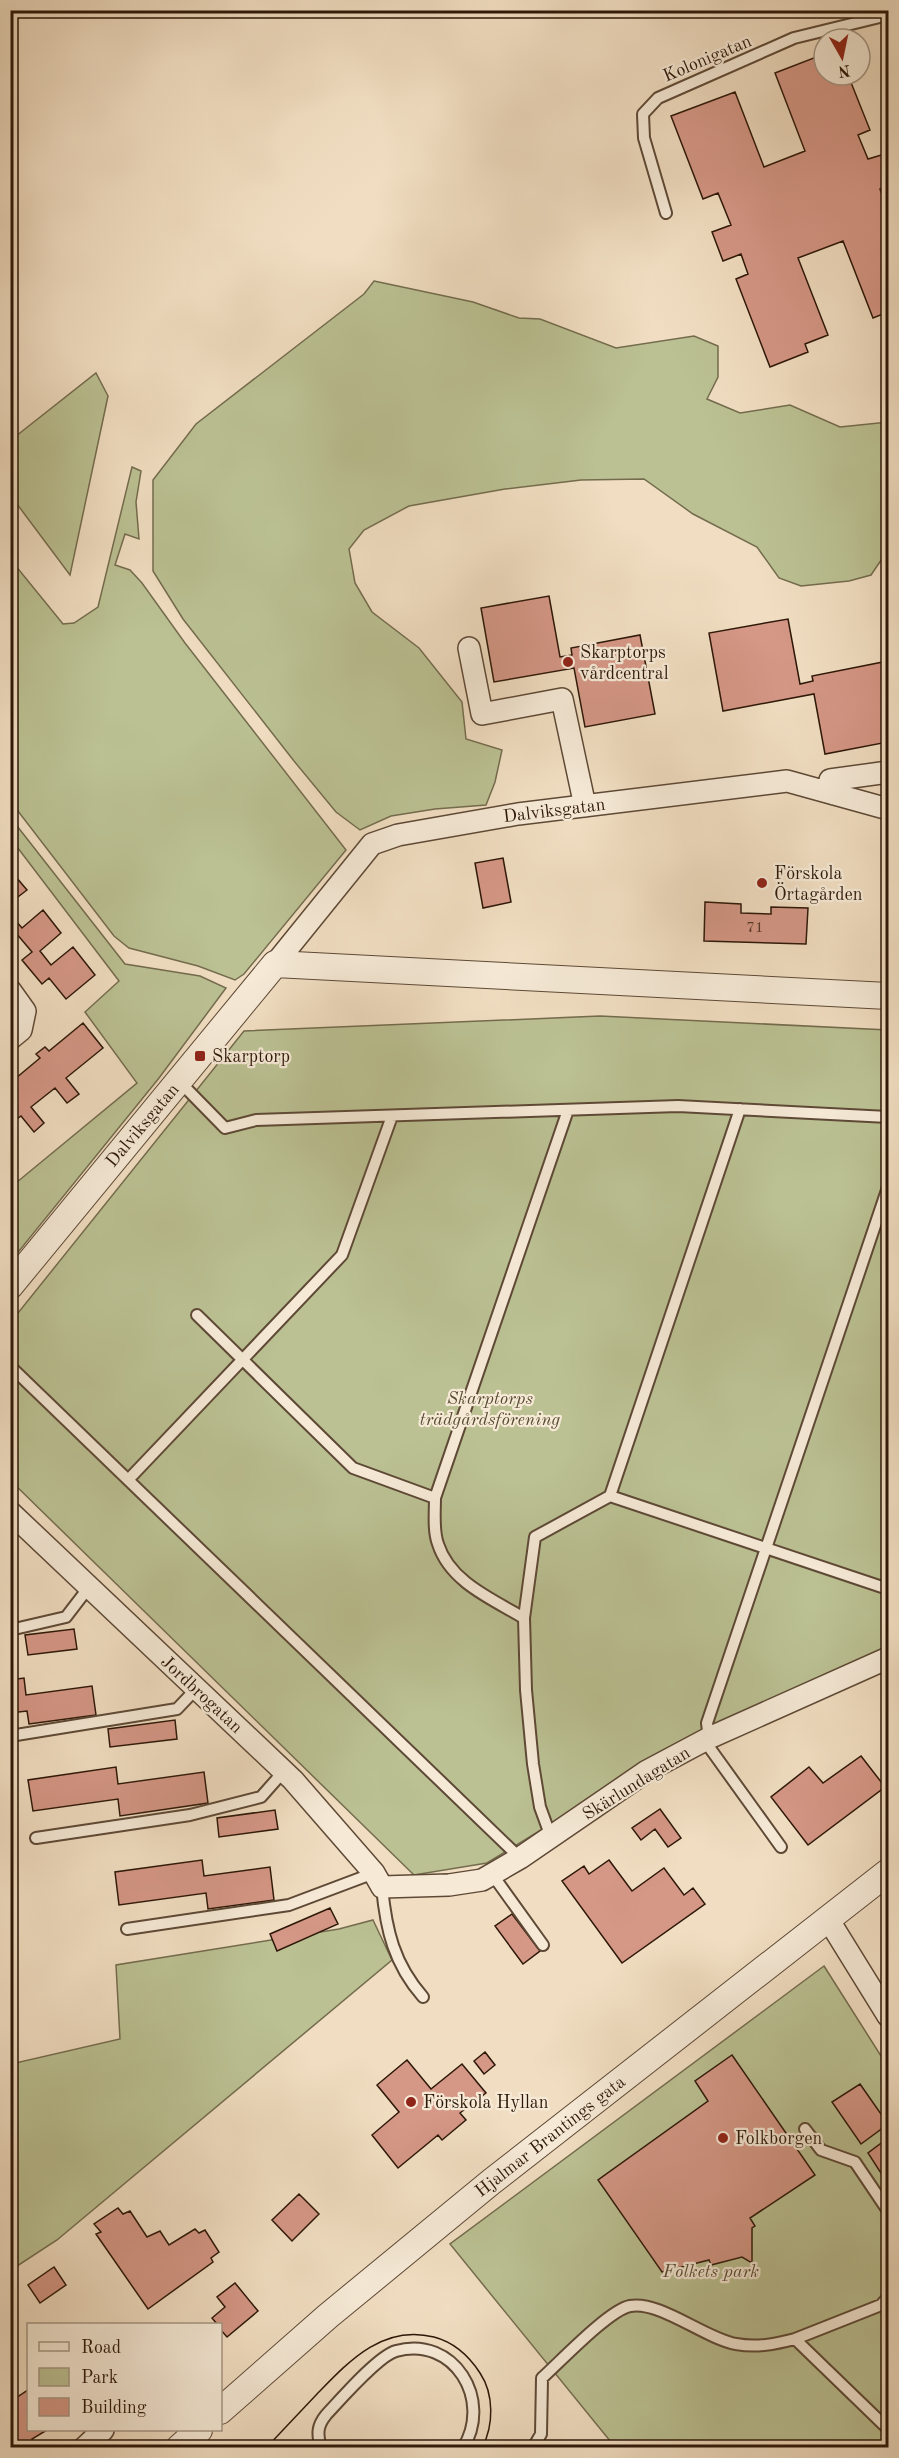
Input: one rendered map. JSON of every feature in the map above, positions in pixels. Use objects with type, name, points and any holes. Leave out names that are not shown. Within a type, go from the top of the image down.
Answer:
[{"type":"street","points":[[469,648],[482,714],[562,699],[585,806]]},
{"type":"street","points":[[834,794],[830,780],[888,772]]},
{"type":"street","name":"Dalviksgatan","points":[[10,1286],[372,844],[398,835],[518,814],[787,781],[888,809]]},
{"type":"street","points":[[275,964],[888,996]]},
{"type":"street","points":[[10,990],[25,1011],[21,1030],[10,1039]]},
{"type":"street","name":"Jordbrogatan","points":[[10,1512],[284,1771],[378,1880]]},
{"type":"street","name":"Skärlundagatan","points":[[378,1880],[449,1885],[482,1880],[520,1858],[647,1771],[707,1739],[888,1658]]},
{"type":"street","name":"Hjalmar Brantings gata","points":[[222,2409],[328,2316],[474,2196],[888,1872]]},
{"type":"street","points":[[828,1918],[888,2016]]},
{"type":"street","points":[[84,2448],[102,2431]]},
{"type":"lane","name":"Kolonigatan","points":[[666,213],[644,138],[643,114],[658,98],[794,38],[888,15]]},
{"type":"lane","points":[[178,1081],[225,1128],[256,1120],[678,1106],[888,1117]]},
{"type":"lane","points":[[551,1837],[540,1807],[533,1764],[526,1690],[524,1618],[535,1537],[610,1496],[740,1109]]},
{"type":"lane","points":[[524,1618],[466,1583],[447,1565],[437,1542],[435,1498],[568,1110]]},
{"type":"lane","points":[[128,1480],[342,1255],[392,1116]]},
{"type":"lane","points":[[781,1847],[707,1739],[707,1723],[888,1187]]},
{"type":"lane","points":[[196,1315],[353,1468],[435,1498]]},
{"type":"lane","points":[[10,1366],[520,1858]]},
{"type":"lane","points":[[610,1496],[888,1589]]},
{"type":"lane","points":[[10,1630],[66,1617],[89,1587]]},
{"type":"lane","points":[[10,1736],[177,1709],[196,1689]]},
{"type":"lane","points":[[36,1838],[190,1815],[261,1797],[284,1771]]},
{"type":"lane","points":[[492,1874],[543,1945]]},
{"type":"lane","points":[[127,1929],[289,1905],[378,1880],[385,1920],[398,1964],[409,1982],[423,1997]]},
{"type":"lane","points":[[805,2129],[821,2150],[855,2162],[888,2211]]},
{"type":"lane","points":[[532,2448],[541,2434],[542,2379],[610,2316],[629,2306],[649,2306],[735,2344],[767,2346],[795,2339],[881,2305],[888,2297]]},
{"type":"lane","points":[[795,2339],[888,2429]]},
{"type":"lane","points":[[321,2448],[318,2432],[320,2423],[326,2415],[385,2355],[406,2349],[445,2358],[462,2373],[469,2385],[474,2414],[471,2430],[463,2448]]},
{"type":"green space","points":[[374,281],[473,302],[519,318],[540,319],[616,348],[694,336],[718,346],[718,377],[707,399],[740,413],[790,405],[840,427],[888,422],[888,550],[871,575],[849,581],[801,586],[779,578],[757,547],[693,514],[644,479],[581,480],[505,489],[409,506],[364,530],[349,549],[355,583],[372,612],[419,648],[462,702],[466,739],[502,750],[495,782],[486,805],[435,809],[391,816],[360,830],[336,812],[294,761],[183,619],[153,571],[153,480],[196,424],[364,294]]},
{"type":"green space","points":[[96,373],[108,396],[70,575],[11,496],[11,440]]},
{"type":"green space","points":[[132,467],[141,471],[136,502],[139,539],[125,534],[115,565],[130,570],[142,583],[185,643],[346,850],[244,974],[235,980],[198,966],[129,948],[114,936],[11,802],[11,560],[63,624],[74,623],[98,607]]},
{"type":"green space","points":[[10,817],[125,964],[200,976],[226,988],[159,1078],[11,1261],[11,1187],[137,1083],[85,1012],[119,981],[11,839]]},
{"type":"green space","name":"Skarptorps trädgårdsförening","points":[[600,1016],[888,1030],[888,1649],[704,1730],[487,1863],[414,1875],[11,1481],[10,1323],[244,1031]]},
{"type":"green space","points":[[373,1920],[392,1960],[57,2240],[11,2270],[11,2064],[120,2039],[116,1965],[339,1929]]},
{"type":"green space","name":"Folkets park","points":[[824,1966],[888,2067],[888,2447],[615,2447],[450,2244]]},
{"type":"building","points":[[812,59],[812,87],[853,87],[870,130],[858,135],[868,159],[888,153],[888,187],[880,189],[888,212],[888,312],[873,318],[843,241],[798,258],[828,335],[805,344],[808,352],[770,367],[736,279],[748,274],[741,254],[723,261],[712,232],[731,225],[718,193],[703,199],[671,116],[735,92],[764,167],[805,151],[775,73]]},
{"type":"building","name":"Skarptorps vårdcentral","points":[[549,596],[560,657],[572,655],[571,648],[640,635],[655,714],[585,727],[574,668],[494,682],[481,608]]},
{"type":"building","points":[[788,619],[800,684],[813,681],[812,676],[888,661],[888,742],[825,754],[814,694],[723,711],[709,633]]},
{"type":"building","points":[[503,858],[511,902],[483,908],[475,863]]},
{"type":"building","points":[[10,870],[27,890],[10,903]]},
{"type":"building","points":[[705,902],[741,904],[741,913],[771,914],[771,907],[808,908],[806,944],[704,941]]},
{"type":"building","points":[[43,910],[61,933],[40,951],[51,965],[73,947],[95,975],[66,999],[49,978],[42,984],[22,960],[32,952],[16,933],[10,938],[10,914],[22,928]]},
{"type":"building","points":[[83,1023],[103,1048],[66,1078],[79,1094],[67,1103],[55,1088],[31,1107],[44,1123],[34,1132],[21,1116],[10,1124],[10,1072],[16,1078],[40,1058],[36,1054],[45,1047],[49,1051]]},
{"type":"building","points":[[74,1629],[77,1649],[28,1655],[25,1635]]},
{"type":"building","points":[[24,1678],[26,1695],[92,1686],[96,1715],[29,1724],[27,1711],[10,1713],[10,1680]]},
{"type":"building","points":[[175,1720],[177,1739],[110,1747],[108,1729]]},
{"type":"building","points":[[861,1756],[885,1787],[808,1845],[771,1797],[809,1767],[823,1783]]},
{"type":"building","points":[[116,1767],[118,1784],[204,1772],[208,1803],[120,1816],[118,1799],[33,1811],[28,1780]]},
{"type":"building","points":[[660,1809],[681,1838],[668,1847],[655,1829],[641,1840],[632,1828]]},
{"type":"building","points":[[275,1810],[278,1829],[219,1837],[217,1818]]},
{"type":"building","points":[[202,1860],[204,1876],[270,1867],[274,1900],[208,1909],[206,1893],[119,1905],[115,1872]]},
{"type":"building","points":[[609,1860],[632,1891],[664,1868],[684,1895],[693,1888],[705,1904],[622,1963],[562,1881],[584,1866],[589,1874]]},
{"type":"building","points":[[330,1908],[338,1924],[277,1951],[270,1934]]},
{"type":"building","points":[[512,1914],[540,1951],[523,1964],[495,1926]]},
{"type":"building","points":[[10,2031],[17,2051],[10,2053]]},
{"type":"building","points":[[485,2052],[495,2065],[484,2074],[474,2061]]},
{"type":"building","name":"Folkborgen","points":[[732,2055],[815,2175],[750,2218],[755,2226],[752,2228],[752,2263],[742,2257],[711,2265],[709,2260],[662,2272],[598,2180],[708,2101],[695,2081]]},
{"type":"building","points":[[407,2060],[431,2089],[462,2064],[486,2093],[460,2113],[466,2120],[442,2140],[438,2135],[398,2168],[372,2135],[399,2112],[377,2085]]},
{"type":"building","points":[[860,2084],[888,2124],[861,2144],[832,2102]]},
{"type":"building","points":[[888,2138],[888,2184],[868,2153]]},
{"type":"building","points":[[299,2194],[319,2214],[292,2241],[272,2220]]},
{"type":"building","points":[[118,2208],[123,2214],[130,2211],[147,2237],[160,2231],[169,2245],[195,2229],[199,2233],[205,2230],[219,2252],[211,2258],[213,2262],[148,2309],[96,2234],[101,2232],[94,2224]]},
{"type":"building","points":[[54,2267],[66,2285],[40,2303],[28,2285]]},
{"type":"building","points":[[235,2283],[258,2311],[227,2337],[222,2331],[222,2323],[216,2323],[212,2318],[225,2307],[217,2297]]},
{"type":"building","points":[[27,2391],[27,2431],[45,2431],[32,2439],[38,2448],[10,2448],[10,2402]]},
{"type":"tram line","points":[[266,2448],[342,2369],[368,2348],[399,2336],[416,2334],[441,2339],[454,2346],[466,2355],[485,2381],[491,2410],[489,2430],[482,2448]]},
{"type":"place","name":"Skarptorps vårdcentral","points":[[568,662]]},
{"type":"place","name":"Förskola Örtagården","points":[[762,883]]},
{"type":"place","name":"Skarptorp","points":[[200,1056]]},
{"type":"place","name":"Förskola Hyllan","points":[[411,2102]]},
{"type":"place","name":"Folkborgen","points":[[723,2138]]}]
